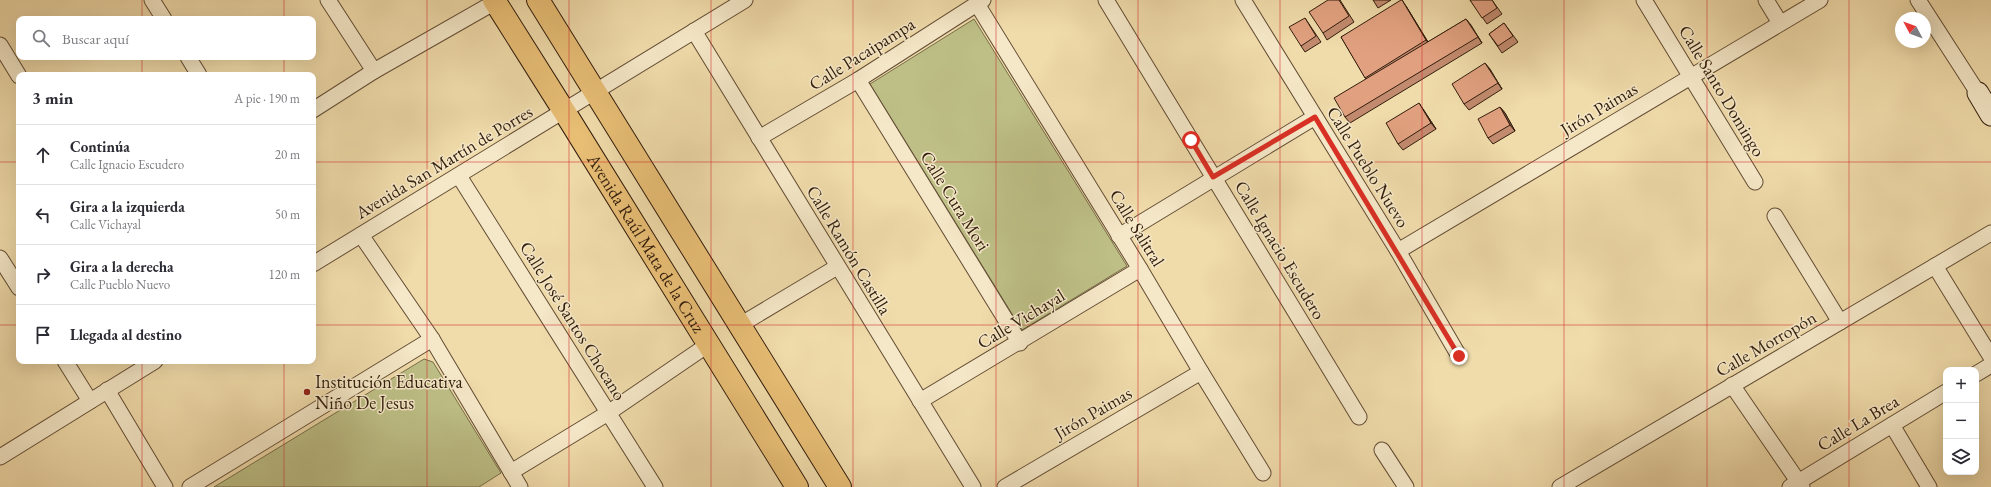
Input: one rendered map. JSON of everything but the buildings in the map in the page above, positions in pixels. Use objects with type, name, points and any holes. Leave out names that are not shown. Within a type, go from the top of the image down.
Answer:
[{"type":"main road","name":"Avenida Raúl Mata de la Cruz","points":[[538,0],[594,93],[840,487]]},
{"type":"main road","name":"Avenida Raúl Mata de la Cruz","points":[[495,1],[797,487]]},
{"type":"street","points":[[152,0],[162,16]]},
{"type":"street","points":[[328,0],[374,71]]},
{"type":"street","name":"Avenida San Martín de Porres","points":[[316,262],[745,0]]},
{"type":"street","name":"Calle Ignacio Escudero","points":[[1106,0],[1360,417]]},
{"type":"street","name":"Calle Pueblo Nuevo","points":[[1243,0],[1398,251],[1459,356]]},
{"type":"street","name":"Calle Santo Domingo","points":[[1644,0],[1755,182]]},
{"type":"street","points":[[1766,0],[1780,23]]},
{"type":"street","name":"Jirón Paimas","points":[[1398,251],[1820,0]]},
{"type":"street","points":[[1918,0],[1991,115]]},
{"type":"street","points":[[316,108],[374,71],[495,1]]},
{"type":"street","name":"Calle Pacaipampa","points":[[759,138],[858,80],[980,2]]},
{"type":"street","name":"Calle Salitral","points":[[980,2],[1119,236],[1263,473]]},
{"type":"street","name":"Calle Ramón Castilla","points":[[694,31],[837,267],[974,487]]},
{"type":"street","points":[[0,45],[10,70]]},
{"type":"street","points":[[190,60],[197,72]]},
{"type":"street","name":"Calle Cura Mori","points":[[858,80],[1020,343]]},
{"type":"street","points":[[1119,236],[1213,177],[1315,117]]},
{"type":"street","name":"Calle José Santos Chocano","points":[[459,176],[655,487]]},
{"type":"street","points":[[1775,216],[1840,322]]},
{"type":"street","name":"Calle Morropón","points":[[1560,487],[1991,233]]},
{"type":"street","points":[[361,235],[432,340],[520,487]]},
{"type":"street","points":[[0,258],[16,283]]},
{"type":"street","points":[[1935,266],[1991,357]]},
{"type":"street","points":[[740,325],[837,267]]},
{"type":"street","name":"Calle Vichayal","points":[[920,401],[1020,343],[1140,269]]},
{"type":"street","points":[[190,487],[432,340]]},
{"type":"street","points":[[511,472],[608,413],[709,344]]},
{"type":"street","points":[[67,364],[90,401]]},
{"type":"street","points":[[0,457],[150,364]]},
{"type":"street","points":[[1979,372],[1991,365]]},
{"type":"street","name":"Jirón Paimas","points":[[1005,487],[1201,372]]},
{"type":"street","points":[[1732,385],[1797,485]]},
{"type":"street","points":[[107,390],[165,487]]},
{"type":"street","name":"Calle La Brea","points":[[1797,485],[1943,394]]},
{"type":"street","points":[[1892,425],[1929,487]]},
{"type":"street","points":[[1382,450],[1406,487]]},
{"type":"green space","points":[[974,19],[1127,266],[1022,330],[870,84]]},
{"type":"green space","points":[[424,359],[433,362],[501,473],[479,487],[214,487]]},
{"type":"place","name":"Institución Educativa Niño De Jesus","points":[[307,392]]},
{"type":"route","points":[[1191,140],[1213,177],[1315,117],[1398,251],[1459,356]]}]
